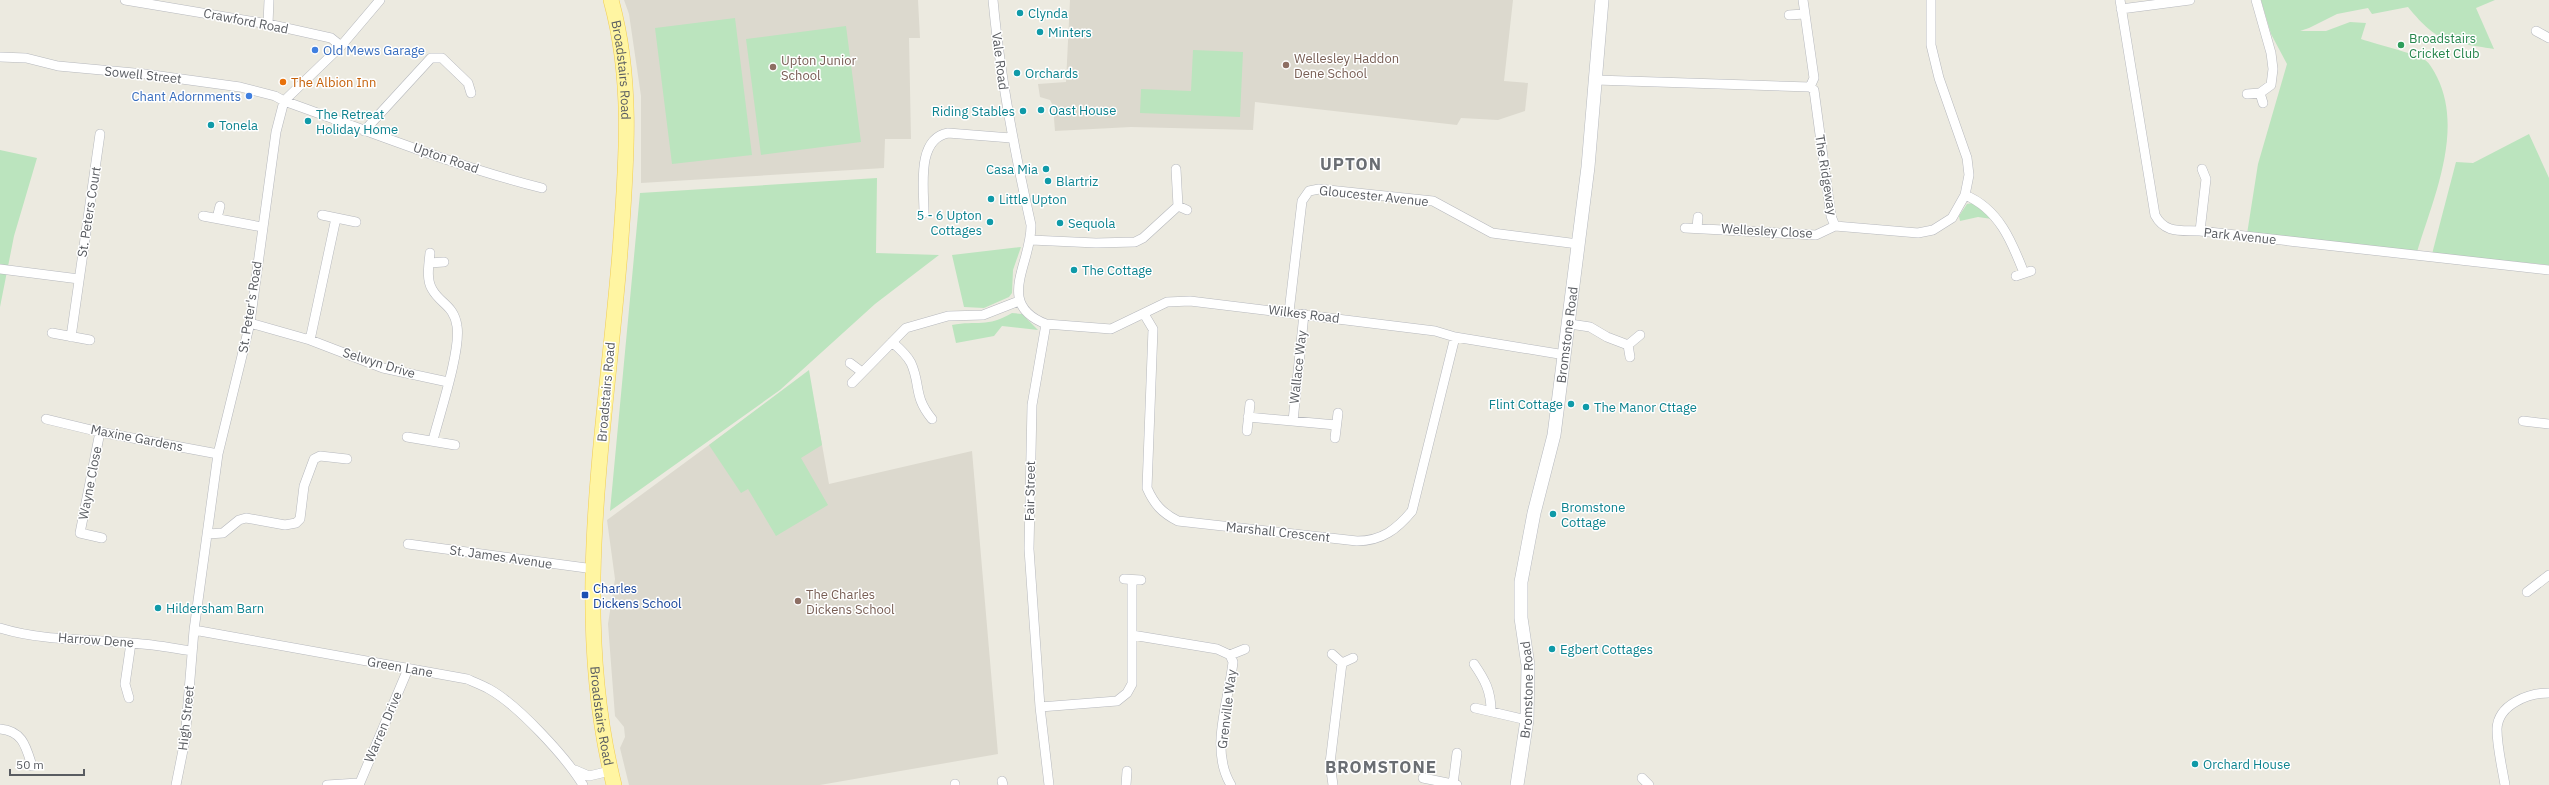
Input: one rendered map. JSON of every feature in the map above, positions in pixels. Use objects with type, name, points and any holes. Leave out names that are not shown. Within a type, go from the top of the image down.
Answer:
[{"type":"main road","name":"Broadstairs Road","points":[[611,0],[618,26],[623,61],[627,140],[617,285],[595,526],[594,569],[596,661],[601,727],[612,778]]},
{"type":"street","name":"Crawford Road","points":[[124,0],[168,3],[268,24],[331,38],[341,46]]},
{"type":"street","points":[[268,24],[270,0]]},
{"type":"street","points":[[284,101],[341,46],[380,0]]},
{"type":"street","name":"Vale Road","points":[[993,0],[1000,70],[1012,138],[1031,225],[1031,240]]},
{"type":"street","name":"Bromstone Road","points":[[1517,785],[1527,720],[1528,665],[1521,618],[1521,582],[1534,513],[1554,436],[1570,324],[1596,80],[1602,0]]},
{"type":"street","points":[[1596,80],[1810,87],[1814,78],[1803,0]]},
{"type":"street","name":"The Ridgeway","points":[[1810,87],[1814,90],[1831,216],[1835,226],[1841,228],[1918,233],[1933,230],[1952,218],[1965,195],[1969,175],[1967,158],[1939,78],[1931,45],[1931,0]]},
{"type":"street","points":[[2121,4],[2190,0]]},
{"type":"street","points":[[2247,94],[2260,93],[2271,85],[2273,69],[2256,0]]},
{"type":"street","name":"Park Avenue","points":[[2121,4],[2155,215],[2160,224],[2168,230],[2200,231],[2549,270]]},
{"type":"street","points":[[1789,15],[1804,14]]},
{"type":"street","points":[[2536,31],[2549,38]]},
{"type":"street","name":"Sowell Street","points":[[0,57],[26,58],[58,66],[145,74],[240,86],[275,96],[284,101]]},
{"type":"street","points":[[364,131],[431,58],[442,58],[468,83],[471,93]]},
{"type":"street","points":[[2260,93],[2263,103]]},
{"type":"street","name":"Upton Road","points":[[284,101],[364,131],[513,181],[542,188]]},
{"type":"street","name":"St. Peter's Road","points":[[192,651],[218,454],[250,323],[276,132],[284,101]]},
{"type":"street","points":[[924,213],[920,201],[925,160],[928,147],[939,135],[948,133],[1012,138]]},
{"type":"street","name":"St. Peters Court","points":[[72,337],[95,144],[100,134]]},
{"type":"street","points":[[1176,169],[1178,206]]},
{"type":"street","points":[[2200,231],[2208,179],[2202,169]]},
{"type":"street","name":"Gloucester Avenue","points":[[1289,312],[1302,200],[1309,191],[1319,188],[1433,201],[1492,234],[1578,244]]},
{"type":"street","points":[[1965,195],[1989,211],[2004,227],[2024,274]]},
{"type":"street","points":[[217,218],[220,206]]},
{"type":"street","points":[[1046,324],[1026,312],[1019,301],[1018,286],[1031,240],[1058,242],[1135,242],[1143,238],[1178,206]]},
{"type":"street","points":[[1178,206],[1187,210]]},
{"type":"street","points":[[322,215],[356,222]]},
{"type":"street","points":[[203,216],[262,227]]},
{"type":"street","points":[[1697,228],[1698,217]]},
{"type":"street","points":[[310,340],[336,218]]},
{"type":"street","name":"Wellesley Close","points":[[1685,228],[1816,235],[1835,226]]},
{"type":"street","points":[[430,253],[429,281],[432,290],[452,309],[457,326],[458,338],[433,440]]},
{"type":"street","points":[[429,263],[444,262]]},
{"type":"street","points":[[0,269],[79,279]]},
{"type":"street","points":[[852,382],[906,328],[925,321],[948,316],[983,315],[1019,301]]},
{"type":"street","name":"Wilkes Road","points":[[1046,324],[1111,329],[1167,302],[1190,301],[1435,331],[1455,337],[1565,355]]},
{"type":"street","name":"Marshall Crescent","points":[[1144,314],[1153,329],[1147,488],[1152,501],[1164,514],[1178,521],[1358,541],[1368,541],[1385,536],[1400,525],[1412,510],[1455,337]]},
{"type":"street","name":"Wallace Way","points":[[1293,421],[1304,314]]},
{"type":"street","name":"Selwyn Drive","points":[[250,323],[310,340],[383,368],[448,382]]},
{"type":"street","name":"Fair Street","points":[[1046,324],[1032,405],[1029,549],[1040,707],[1049,785]]},
{"type":"street","points":[[1570,324],[1590,327],[1607,337],[1628,345]]},
{"type":"street","points":[[52,333],[90,340]]},
{"type":"street","points":[[1628,345],[1640,335]]},
{"type":"street","points":[[892,342],[911,363],[917,396],[924,409],[932,419]]},
{"type":"street","points":[[1628,345],[1630,357]]},
{"type":"street","points":[[850,363],[862,372]]},
{"type":"street","points":[[1247,431],[1250,404]]},
{"type":"street","points":[[1335,438],[1338,413]]},
{"type":"street","name":"Wallace Way","points":[[1248,418],[1336,425]]},
{"type":"street","name":"Maxine Gardens","points":[[46,419],[100,432],[218,454]]},
{"type":"street","points":[[53,431],[56,421]]},
{"type":"street","points":[[2523,421],[2549,424]]},
{"type":"street","name":"Wayne Close","points":[[100,432],[76,533],[102,538]]},
{"type":"street","points":[[407,437],[433,440],[455,445]]},
{"type":"street","points":[[208,534],[223,533],[239,520],[246,518],[285,525],[296,523],[300,519],[300,485],[314,459],[320,456],[348,459]]},
{"type":"street","name":"St. James Avenue","points":[[409,543],[594,569]]},
{"type":"street","points":[[2527,592],[2549,575]]},
{"type":"street","points":[[1040,707],[1117,701],[1127,693],[1132,684],[1133,580]]},
{"type":"street","name":"Harrow Dene","points":[[0,628],[55,638],[131,643],[192,651]]},
{"type":"street","name":"Green Lane","points":[[194,630],[466,679],[490,689],[515,708],[574,770],[588,780],[612,778]]},
{"type":"street","name":"Grenville Way","points":[[1132,635],[1217,649],[1230,656],[1233,662],[1221,734],[1221,764],[1231,785]]},
{"type":"street","points":[[129,698],[125,684],[131,643]]},
{"type":"street","name":"Grenville Way","points":[[1230,656],[1245,649]]},
{"type":"street","name":"High Street","points":[[176,785],[185,740],[192,651]]},
{"type":"street","points":[[1332,654],[1342,663]]},
{"type":"street","points":[[1342,663],[1353,658]]},
{"type":"street","points":[[1333,785],[1330,763],[1342,663]]},
{"type":"street","points":[[1474,664],[1488,684],[1491,697],[1491,711]]},
{"type":"street","name":"Warren Drive","points":[[358,784],[381,736],[408,669]]},
{"type":"street","points":[[2505,785],[2497,728],[2500,718],[2508,707],[2519,699],[2549,691]]},
{"type":"street","points":[[1475,708],[1527,720]]},
{"type":"street","points":[[0,729],[12,731],[25,742],[32,766]]},
{"type":"street","points":[[1423,778],[1455,784],[1457,753]]},
{"type":"street","name":"Green Lane","points":[[574,770],[583,785]]},
{"type":"street","points":[[1126,785],[1128,771]]},
{"type":"street","points":[[1642,778],[1649,785]]},
{"type":"street","points":[[327,785],[358,784]]},
{"type":"shaded area","name":"Upton Junior School","points":[[624,0],[918,0],[920,38],[909,38],[911,139],[885,139],[884,168],[641,183],[641,96],[629,14]]},
{"type":"shaded area","name":"Wellesley Haddon Dene School","points":[[1070,0],[1513,0],[1504,81],[1528,83],[1525,111],[1498,120],[1461,118],[1457,125],[1255,102],[1253,130],[1131,127],[1055,131],[1053,106],[1050,100],[1040,97],[1038,84],[1066,82]]},
{"type":"shaded area","name":"The Charles Dickens School","points":[[781,392],[816,411],[829,484],[972,451],[998,754],[820,785],[629,785],[620,748],[625,737],[624,727],[615,716],[608,624],[615,579],[607,520]]},
{"type":"green space","points":[[2261,0],[2495,0],[2476,8],[2494,49],[2455,42],[2437,35],[2428,28],[2408,7],[2372,14],[2368,8],[2337,14],[2300,31],[2326,31],[2350,22],[2366,23],[2361,39],[2419,57],[2427,61],[2435,73],[2445,98],[2448,120],[2447,142],[2437,188],[2417,252],[2247,234],[2258,164],[2287,64],[2271,34]]},
{"type":"green space","points":[[735,18],[752,155],[672,164],[655,28]]},
{"type":"green space","points":[[846,26],[861,142],[761,155],[746,39]]},
{"type":"green space","points":[[1193,50],[1243,52],[1240,117],[1140,113],[1141,89],[1191,91]]},
{"type":"green space","points":[[2529,134],[2549,178],[2549,265],[2432,254],[2456,162],[2473,163]]},
{"type":"green space","points":[[0,150],[37,158],[14,236],[0,307]]},
{"type":"green space","points":[[877,178],[876,253],[939,255],[875,304],[780,390],[610,511],[640,193]]},
{"type":"green space","points":[[1973,203],[1993,218],[1978,217],[1960,221],[1959,216],[1967,204]]},
{"type":"green space","points":[[1021,247],[1013,270],[1012,293],[1009,297],[984,308],[964,307],[952,255]]},
{"type":"green space","points":[[1012,313],[1022,314],[1038,330],[1002,326],[994,336],[956,343],[952,325],[989,322],[1003,318]]},
{"type":"green space","points":[[809,370],[822,445],[801,458],[828,505],[776,536],[748,489],[741,493],[709,445]]},
{"type":"place","name":"Clynda","points":[[1020,13]]},
{"type":"place","name":"Minters","points":[[1040,32]]},
{"type":"place","name":"Broadstairs Cricket Club","points":[[2401,45]]},
{"type":"place","name":"Old Mews Garage","points":[[315,50]]},
{"type":"place","name":"Wellesley Haddon Dene School","points":[[1286,65]]},
{"type":"place","name":"Upton Junior School","points":[[773,67]]},
{"type":"place","name":"Orchards","points":[[1017,73]]},
{"type":"place","name":"The Albion Inn","points":[[283,82]]},
{"type":"place","name":"Chant Adornments","points":[[249,96]]},
{"type":"place","name":"Oast House","points":[[1041,110]]},
{"type":"place","name":"Riding Stables","points":[[1023,111]]},
{"type":"place","name":"The Retreat Holiday Home","points":[[308,121]]},
{"type":"place","name":"Tonela","points":[[211,125]]},
{"type":"place","name":"Casa Mia","points":[[1046,169]]},
{"type":"place","name":"Blartriz","points":[[1048,181]]},
{"type":"place","name":"Little Upton","points":[[991,199]]},
{"type":"place","name":"5 - 6 Upton Cottages","points":[[990,222]]},
{"type":"place","name":"Sequola","points":[[1060,223]]},
{"type":"place","name":"The Cottage","points":[[1074,270]]},
{"type":"place","name":"Flint Cottage","points":[[1571,404]]},
{"type":"place","name":"The Manor Cttage","points":[[1586,407]]},
{"type":"place","name":"Bromstone Cottage","points":[[1553,514]]},
{"type":"place","name":"Charles Dickens School","points":[[585,595]]},
{"type":"place","name":"The Charles Dickens School","points":[[798,601]]},
{"type":"place","name":"Hildersham Barn","points":[[158,608]]},
{"type":"place","name":"Egbert Cottages","points":[[1552,649]]},
{"type":"place","name":"Orchard House","points":[[2195,764]]},
{"type":"district","name":"UPTON","points":[[1351,164]]},
{"type":"district","name":"BROMSTONE","points":[[1381,767]]}]
